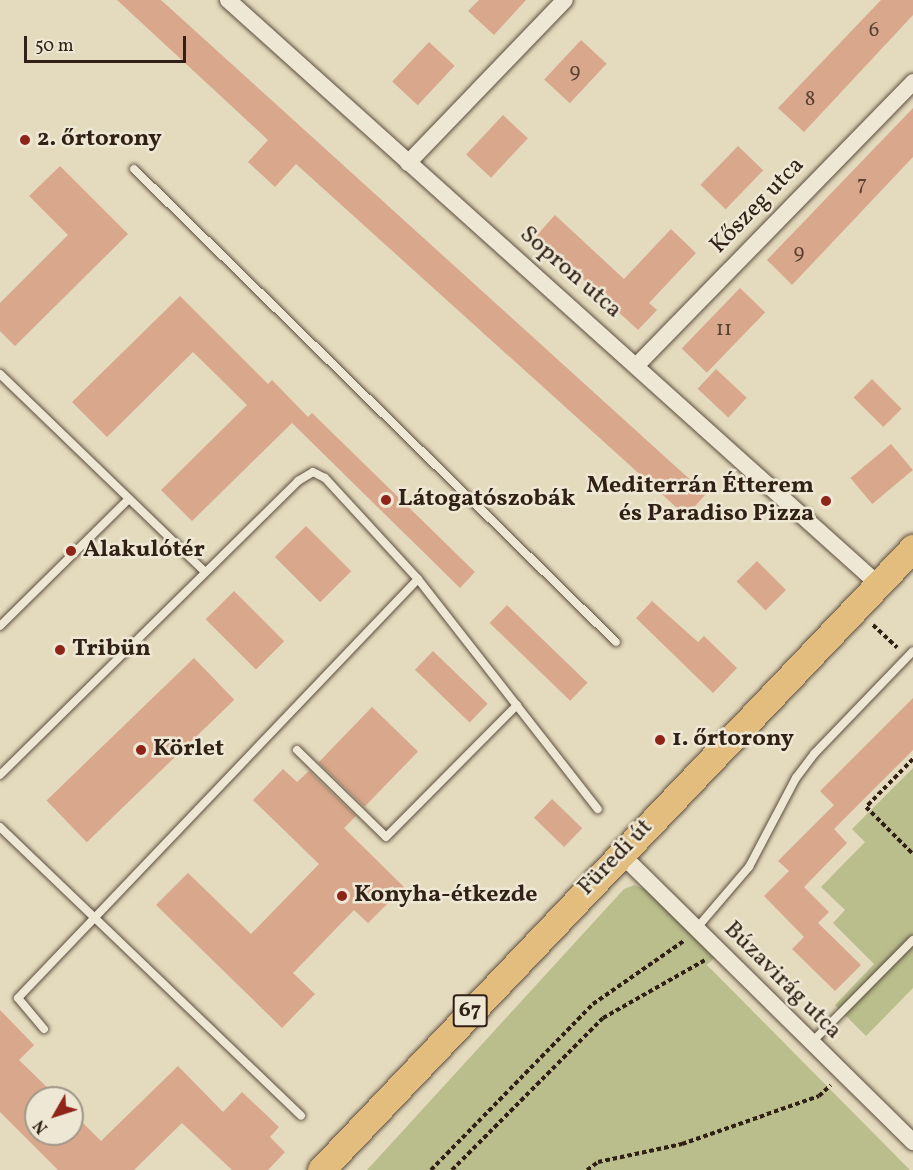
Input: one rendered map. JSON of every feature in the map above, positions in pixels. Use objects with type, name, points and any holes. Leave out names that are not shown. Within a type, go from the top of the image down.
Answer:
[{"type":"main road","name":"Füredi út","points":[[321,1170],[620,853],[913,548]]},
{"type":"street","name":"Sopron utca","points":[[228,0],[408,163],[638,364],[878,584]]},
{"type":"street","points":[[408,163],[565,0]]},
{"type":"street","name":"Kőszeg utca","points":[[638,364],[913,82]]},
{"type":"street","name":"Búzavirág utca","points":[[620,853],[913,1142]]},
{"type":"lane","points":[[134,169],[616,642]]},
{"type":"lane","points":[[0,374],[205,572]]},
{"type":"lane","points":[[0,775],[205,572],[313,472],[325,478],[418,579],[598,809]]},
{"type":"lane","points":[[0,626],[129,499]]},
{"type":"lane","points":[[44,1029],[18,998],[418,579]]},
{"type":"lane","points":[[696,929],[749,867],[796,778],[910,654]]},
{"type":"lane","points":[[297,750],[386,837],[517,705]]},
{"type":"lane","points":[[0,827],[301,1116]]},
{"type":"lane","points":[[811,1043],[913,939]]},
{"type":"path","points":[[873,625],[910,654]]},
{"type":"path","points":[[913,759],[866,807],[913,854]]},
{"type":"path","points":[[431,1170],[593,1004],[696,929]]},
{"type":"path","points":[[452,1170],[603,1018],[685,974],[716,949]]},
{"type":"path","points":[[587,1170],[598,1162],[682,1144],[819,1096],[842,1074]]},
{"type":"green space","points":[[913,768],[913,988],[866,1036],[835,1005],[874,964],[833,923],[845,910],[821,887],[865,842],[852,829]]},
{"type":"green space","points":[[634,885],[647,890],[715,957],[707,965],[910,1170],[367,1170],[624,889]]},
{"type":"building","points":[[117,0],[161,0],[706,494],[686,516],[296,164],[275,187],[248,162],[268,140]]},
{"type":"building","points":[[479,0],[526,0],[494,35],[468,11]]},
{"type":"building","points":[[881,0],[913,0],[913,15],[804,132],[778,108]]},
{"type":"building","points":[[581,40],[607,64],[570,103],[544,79]]},
{"type":"building","points":[[429,42],[455,66],[418,105],[392,81]]},
{"type":"building","points":[[913,108],[913,157],[792,285],[767,260]]},
{"type":"building","points":[[503,115],[528,138],[491,178],[466,154]]},
{"type":"building","points":[[738,146],[763,170],[726,209],[700,185]]},
{"type":"building","points":[[60,166],[128,234],[15,346],[0,331],[0,303],[68,235],[29,196]]},
{"type":"building","points":[[555,215],[624,279],[671,229],[696,253],[649,303],[657,310],[638,330],[536,236]]},
{"type":"building","points":[[740,288],[765,312],[707,373],[682,348]]},
{"type":"building","points":[[180,296],[268,384],[272,380],[308,417],[312,413],[475,572],[460,588],[292,423],[192,521],[161,490],[247,405],[193,352],[107,437],[72,402]]},
{"type":"building","points":[[716,369],[747,398],[728,417],[698,389]]},
{"type":"building","points":[[872,379],[902,409],[883,427],[854,397]]},
{"type":"building","points":[[891,444],[913,470],[872,504],[850,478]]},
{"type":"building","points":[[306,526],[351,571],[320,602],[275,557]]},
{"type":"building","points":[[757,561],[786,590],[765,610],[736,582]]},
{"type":"building","points":[[234,591],[284,641],[256,669],[206,619]]},
{"type":"building","points":[[652,601],[698,642],[704,636],[737,668],[713,693],[636,618]]},
{"type":"building","points":[[507,605],[588,683],[570,701],[490,623]]},
{"type":"building","points":[[433,651],[488,704],[470,722],[415,670]]},
{"type":"building","name":"Körlet","points":[[194,658],[234,700],[87,842],[47,800]]},
{"type":"building","points":[[913,698],[913,750],[834,829],[847,843],[804,887],[829,912],[818,923],[861,965],[835,991],[792,949],[804,937],[764,896],[789,871],[778,861],[834,805],[820,791]]},
{"type":"building","points":[[372,707],[418,751],[365,807],[319,762]]},
{"type":"building","name":"Konyha-étkezde","points":[[283,769],[297,782],[309,771],[356,816],[344,828],[404,887],[368,923],[354,910],[293,973],[315,994],[282,1028],[156,905],[188,873],[251,934],[319,864],[253,800]]},
{"type":"building","points":[[552,799],[582,828],[564,847],[534,818]]},
{"type":"building","points":[[0,1010],[34,1045],[19,1060],[46,1086],[24,1086],[24,1136],[0,1112]]},
{"type":"building","points":[[178,1066],[223,1112],[242,1092],[279,1127],[270,1137],[285,1152],[268,1170],[232,1170],[182,1123],[134,1170],[58,1170],[34,1146],[84,1146],[84,1124],[101,1141]]},
{"type":"place","name":"2. őrtorony","points":[[25,140]]},
{"type":"place","name":"Látogatószobák","points":[[386,500]]},
{"type":"place","name":"Mediterrán Étterem és Paradiso Pizza","points":[[826,501]]},
{"type":"place","name":"Alakulótér","points":[[71,551]]},
{"type":"place","name":"Tribün","points":[[60,650]]},
{"type":"place","name":"1. őrtorony","points":[[660,740]]},
{"type":"place","name":"Körlet","points":[[141,750]]},
{"type":"place","name":"Konyha-étkezde","points":[[342,896]]}]
